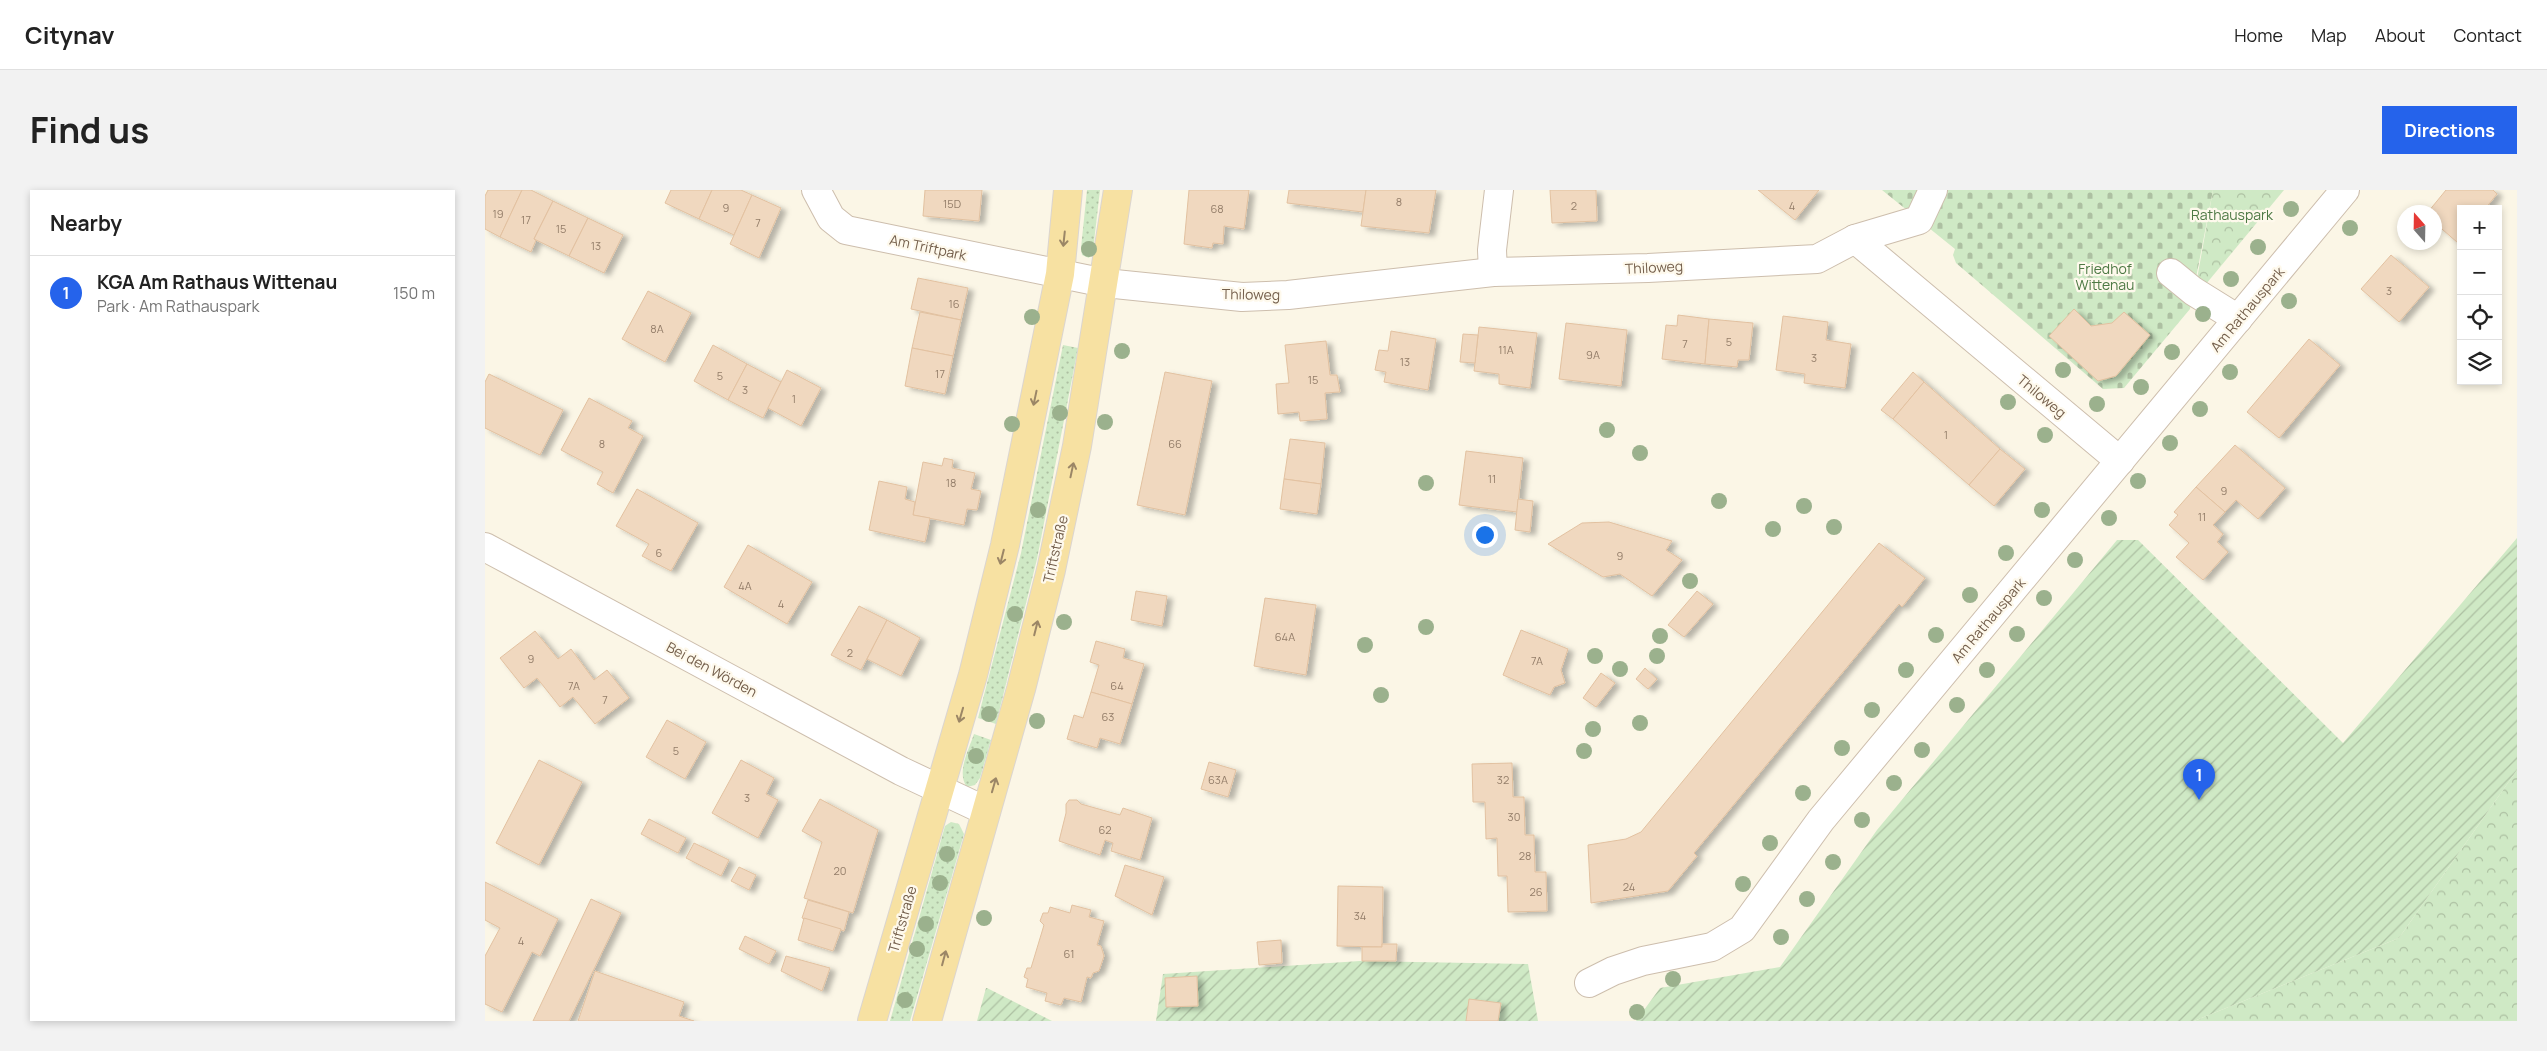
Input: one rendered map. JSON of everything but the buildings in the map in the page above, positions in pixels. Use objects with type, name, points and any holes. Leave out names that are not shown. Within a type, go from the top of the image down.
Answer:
[{"type":"main road","name":"Triftstraße","points":[[872,1021],[973,676],[1005,545],[1060,274],[1068,190]]},
{"type":"main road","name":"Triftstraße","points":[[927,1021],[1021,689],[1053,560],[1077,446],[1105,283],[1118,190]]},
{"type":"street","name":"Am Triftpark","points":[[816,190],[831,218],[846,230],[1060,274]]},
{"type":"street","points":[[1493,272],[1492,250],[1499,190]]},
{"type":"street","points":[[1855,239],[1919,220],[1933,190]]},
{"type":"street","name":"Am Rathauspark","points":[[1589,983],[1613,971],[1643,961],[1712,947],[1742,929],[1821,820],[2345,190]]},
{"type":"street","name":"Thiloweg","points":[[1105,283],[1242,297],[1288,294],[1493,272],[1648,268],[1817,259],[1855,239],[2120,461]]},
{"type":"street","points":[[2171,273],[2193,291],[2238,319]]},
{"type":"street","points":[[1060,274],[1105,283]]},
{"type":"street","name":"Bei den Wörden","points":[[485,547],[892,766],[941,788]]},
{"type":"street","points":[[941,788],[987,811]]},
{"type":"green space","points":[[1087,190],[1100,190],[1093,250],[1089,258],[1082,255],[1081,248]]},
{"type":"green space","name":"Friedhof Wittenau","points":[[1882,190],[2213,190],[2190,309],[2124,388],[2103,389],[1956,263],[1953,255],[1955,249]]},
{"type":"green space","name":"Rathauspark","points":[[2213,190],[2284,190],[2206,284],[2197,279]]},
{"type":"green space","points":[[1063,345],[1078,348],[1037,559],[996,724],[978,718],[1021,553]]},
{"type":"green space","points":[[2517,538],[2517,770],[2399,938],[2194,1021],[1636,1021],[1660,988],[1780,967],[1877,830],[2117,540],[2138,540],[2343,743]]},
{"type":"green space","points":[[974,734],[991,740],[980,778],[975,785],[967,787],[964,781],[963,768]]},
{"type":"green space","points":[[2517,770],[2517,1021],[2194,1021],[2399,938]]},
{"type":"green space","points":[[951,822],[959,824],[964,834],[910,1021],[890,1021],[945,826]]},
{"type":"green space","points":[[1360,961],[1528,964],[1538,1021],[1156,1021],[1163,974]]},
{"type":"green space","points":[[987,988],[1052,1021],[977,1021]]},
{"type":"place","name":"KGA Am Rathaus Wittenau","points":[[2199,800]]}]
